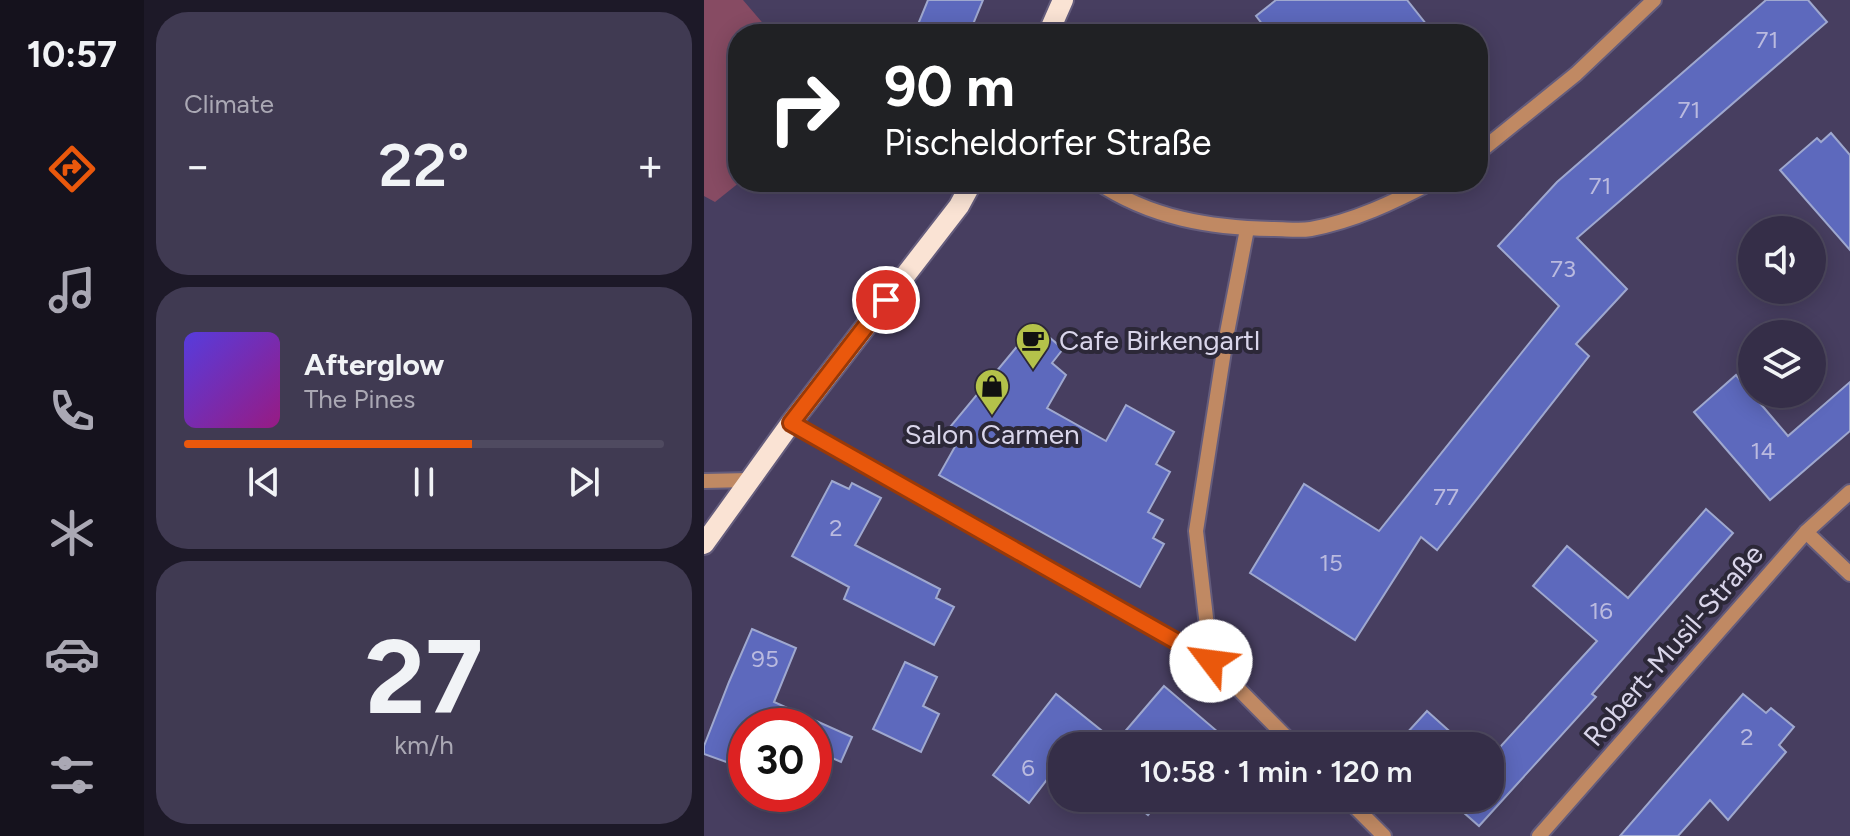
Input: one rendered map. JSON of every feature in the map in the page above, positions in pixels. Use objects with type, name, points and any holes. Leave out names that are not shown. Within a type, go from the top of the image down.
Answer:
[{"type":"main road","points":[[1052,24],[1063,0]]},
{"type":"main road","points":[[704,544],[791,423],[944,225],[965,192]]},
{"type":"street","points":[[1488,145],[1576,74],[1654,0]]},
{"type":"street","points":[[1112,192],[1171,218],[1247,229],[1309,229],[1373,211],[1412,192]]},
{"type":"street","points":[[1211,661],[1196,531],[1226,338],[1247,229]]},
{"type":"street","points":[[791,423],[1211,661],[1281,732]]},
{"type":"street","points":[[704,481],[750,480]]},
{"type":"street","name":"Robert-Musil-Straße","points":[[1539,836],[1806,532],[1850,492]]},
{"type":"street","points":[[1806,532],[1850,574]]},
{"type":"street","points":[[1360,812],[1384,836]]},
{"type":"shaded area","points":[[704,0],[743,0],[763,24],[728,24],[728,192],[715,202],[704,196]]},
{"type":"building","points":[[928,0],[983,0],[973,24],[918,24]]},
{"type":"building","points":[[1276,0],[1407,0],[1426,24],[1262,24],[1256,16]]},
{"type":"building","points":[[1766,0],[1808,0],[1827,22],[1577,238],[1627,289],[1576,344],[1589,356],[1437,550],[1421,537],[1355,640],[1250,573],[1304,484],[1379,531],[1559,306],[1498,246],[1557,182]]},
{"type":"building","points":[[1831,133],[1850,155],[1850,250],[1826,223],[1826,216],[1820,216],[1780,170],[1817,138],[1821,142]]},
{"type":"building","points":[[1035,325],[1063,349],[1052,363],[1066,375],[1047,408],[1106,441],[1126,405],[1174,432],[1156,464],[1170,472],[1148,512],[1163,520],[1153,538],[1164,544],[1140,587],[939,475],[961,436],[950,427]]},
{"type":"building","points":[[1736,375],[1738,408],[1764,408],[1788,436],[1820,408],[1826,408],[1826,403],[1850,382],[1850,431],[1770,500],[1694,412]]},
{"type":"building","points":[[832,481],[849,489],[852,483],[881,498],[855,545],[940,589],[936,598],[954,607],[934,645],[844,599],[849,587],[792,556]]},
{"type":"building","points":[[1706,509],[1733,533],[1592,694],[1596,697],[1504,798],[1504,743],[1597,641],[1533,586],[1567,546],[1628,598]]},
{"type":"building","points":[[752,629],[796,648],[774,702],[787,708],[728,708],[728,763],[704,754],[704,746]]},
{"type":"building","points":[[905,662],[937,677],[923,706],[939,714],[921,752],[873,729]]},
{"type":"building","points":[[1164,686],[1218,732],[1125,732]]},
{"type":"building","points":[[1056,694],[1104,732],[1048,732],[1048,778],[1029,803],[993,775]]},
{"type":"building","points":[[1743,694],[1766,713],[1771,708],[1794,727],[1779,745],[1786,752],[1728,820],[1710,800],[1678,836],[1620,836]]},
{"type":"building","points":[[1427,711],[1450,732],[1408,732]]},
{"type":"building","points":[[832,728],[852,737],[841,762],[832,758]]},
{"type":"building","points":[[1463,812],[1492,812],[1479,826]]},
{"type":"place","name":"Cafe Birkengartl","points":[[1033,371]]},
{"type":"place","name":"Salon Carmen","points":[[992,417]]},
{"type":"route","points":[[886,300],[791,423],[1211,661]]}]
